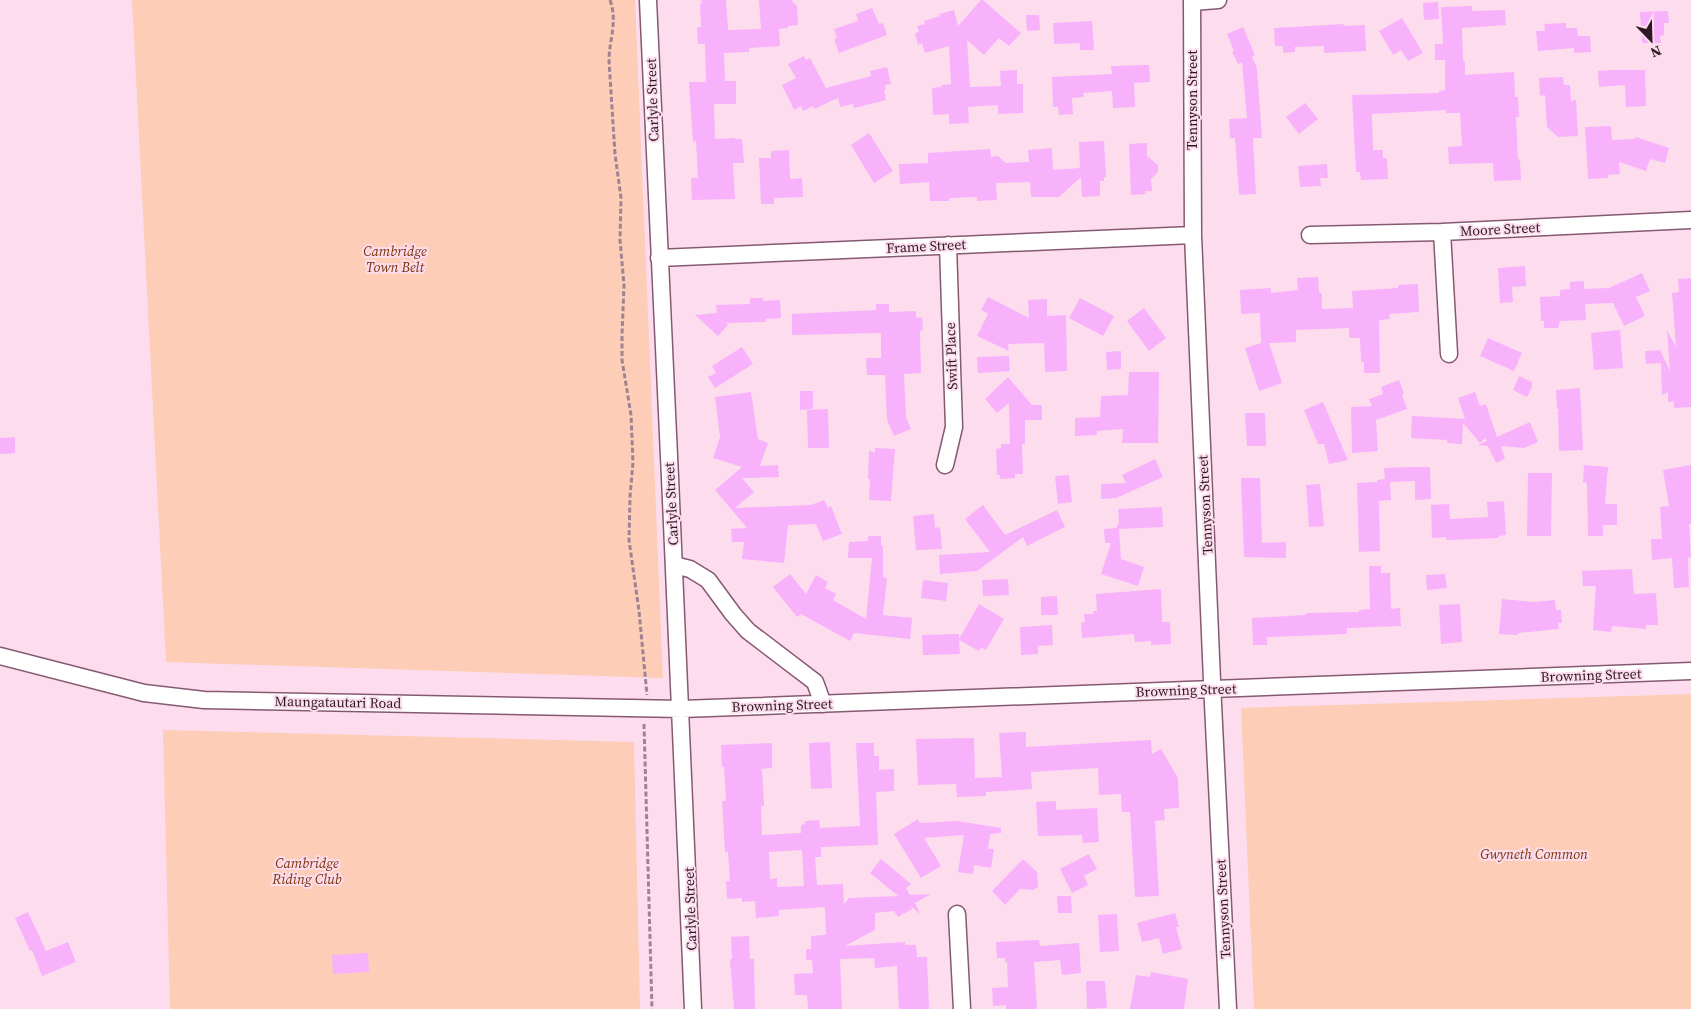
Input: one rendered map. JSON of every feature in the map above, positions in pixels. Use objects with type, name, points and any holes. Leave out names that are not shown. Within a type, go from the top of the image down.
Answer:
[{"type":"street","name":"Carlyle Street","points":[[648,0],[682,709],[693,1009]]},
{"type":"street","points":[[1192,1],[1218,0]]},
{"type":"street","name":"Tennyson Street","points":[[1192,1],[1193,234],[1228,1009]]},
{"type":"street","name":"Moore Street","points":[[1310,236],[1442,232],[1691,220]]},
{"type":"street","points":[[1442,232],[1449,354]]},
{"type":"street","name":"Frame Street","points":[[659,258],[1193,234]]},
{"type":"street","name":"Swift Place","points":[[945,466],[954,427],[948,246]]},
{"type":"street","points":[[674,564],[690,569],[708,580],[748,631],[815,682],[823,704]]},
{"type":"street","name":"Maungatautari Road","points":[[0,656],[144,693],[204,700],[682,709]]},
{"type":"street","name":"Browning Street","points":[[682,709],[1691,672]]},
{"type":"street","points":[[957,914],[962,1009]]},
{"type":"path","points":[[610,0],[614,18],[609,51],[615,154],[621,198],[620,240],[624,285],[622,360],[630,402],[633,462],[629,540],[639,612],[647,695]]},
{"type":"path","points":[[644,724],[652,1009]]},
{"type":"green space","name":"Cambridge Town Belt","points":[[132,0],[635,0],[663,678],[166,662]]},
{"type":"green space","name":"Gwyneth Common","points":[[1691,694],[1691,1009],[1254,1009],[1241,708]]},
{"type":"green space","name":"Cambridge Riding Club","points":[[163,730],[634,742],[640,1009],[170,1009]]},
{"type":"building","points":[[701,0],[726,0],[728,30],[761,29],[759,0],[791,0],[797,6],[798,25],[779,29],[780,46],[749,48],[749,52],[724,53],[725,81],[736,81],[736,104],[714,104],[715,139],[742,139],[744,163],[733,163],[735,199],[692,200],[691,178],[698,178],[696,141],[693,142],[689,82],[706,82],[705,44],[698,44],[697,27],[701,27]]},
{"type":"building","points":[[981,0],[1021,33],[1009,46],[999,38],[984,55],[967,40],[970,87],[1001,86],[1000,71],[1017,70],[1017,84],[1023,84],[1023,113],[998,114],[998,105],[968,107],[969,123],[949,124],[949,114],[933,115],[932,88],[951,84],[949,46],[925,53],[922,43],[918,45],[915,33],[919,32],[917,26],[925,24],[924,21],[954,10],[958,26]]},
{"type":"building","points":[[1438,2],[1439,19],[1424,20],[1423,3]]},
{"type":"building","points":[[1472,6],[1472,11],[1505,10],[1506,25],[1462,28],[1463,61],[1465,61],[1465,75],[1514,72],[1515,97],[1518,97],[1519,117],[1516,117],[1521,180],[1494,181],[1493,163],[1449,164],[1448,147],[1462,146],[1460,113],[1446,113],[1446,110],[1372,114],[1373,150],[1383,150],[1383,158],[1387,158],[1388,179],[1361,180],[1360,172],[1356,172],[1352,95],[1439,93],[1439,91],[1445,90],[1445,60],[1435,60],[1435,44],[1443,44],[1441,7]]},
{"type":"building","points":[[872,8],[879,24],[883,23],[887,35],[839,53],[834,39],[837,38],[834,29],[858,21],[856,14]]},
{"type":"building","points":[[1668,11],[1669,23],[1664,23],[1664,35],[1660,36],[1661,43],[1642,43],[1640,12]]},
{"type":"building","points":[[1026,15],[1039,15],[1040,30],[1027,31]]},
{"type":"building","points":[[1402,18],[1423,53],[1408,61],[1401,50],[1393,55],[1379,31]]},
{"type":"building","points":[[1092,21],[1094,50],[1080,50],[1080,43],[1054,44],[1053,23]]},
{"type":"building","points":[[1566,23],[1566,28],[1577,28],[1578,36],[1590,36],[1591,52],[1574,53],[1574,48],[1538,51],[1536,31],[1545,31],[1544,24]]},
{"type":"building","points":[[1344,24],[1344,26],[1365,25],[1366,51],[1324,53],[1324,46],[1295,47],[1295,52],[1283,53],[1283,46],[1275,46],[1274,28]]},
{"type":"building","points":[[1243,27],[1255,55],[1252,57],[1257,68],[1262,138],[1253,138],[1256,194],[1239,195],[1235,138],[1230,138],[1229,119],[1247,118],[1242,62],[1238,64],[1232,52],[1234,51],[1227,34]]},
{"type":"building","points":[[804,56],[806,60],[810,58],[826,88],[871,76],[870,71],[887,67],[891,84],[885,85],[886,100],[854,108],[853,104],[840,107],[838,98],[814,109],[813,106],[803,111],[801,106],[794,110],[782,85],[796,78],[788,64]]},
{"type":"building","points":[[1149,65],[1150,82],[1134,83],[1135,107],[1113,108],[1112,91],[1083,93],[1084,97],[1072,98],[1073,114],[1059,115],[1058,107],[1053,107],[1052,77],[1112,74],[1111,66]]},
{"type":"building","points":[[1645,70],[1646,106],[1626,107],[1625,85],[1599,87],[1598,71]]},
{"type":"building","points":[[1563,77],[1564,85],[1570,85],[1571,101],[1576,100],[1578,136],[1558,137],[1547,127],[1545,95],[1540,96],[1539,78]]},
{"type":"building","points":[[1305,103],[1318,119],[1299,134],[1286,117]]},
{"type":"building","points":[[1611,126],[1612,140],[1635,139],[1636,137],[1669,148],[1665,163],[1650,159],[1646,171],[1619,162],[1620,174],[1608,175],[1608,178],[1588,179],[1585,127]]},
{"type":"building","points":[[869,133],[893,171],[874,183],[851,145]]},
{"type":"building","points":[[1104,141],[1106,177],[1104,177],[1104,181],[1100,181],[1100,196],[1082,197],[1081,177],[1059,197],[1031,197],[1030,182],[996,183],[997,200],[977,201],[977,197],[949,198],[949,201],[930,201],[929,182],[900,184],[899,164],[928,163],[928,153],[990,149],[991,157],[998,156],[1006,163],[1029,162],[1028,150],[1052,148],[1053,170],[1080,168],[1079,142]]},
{"type":"building","points":[[1147,143],[1147,156],[1158,165],[1158,172],[1151,179],[1152,191],[1145,191],[1146,194],[1131,195],[1129,144]]},
{"type":"building","points":[[789,150],[790,179],[802,178],[803,197],[774,198],[774,204],[761,204],[759,158],[771,158],[771,151]]},
{"type":"building","points":[[1327,164],[1328,178],[1320,178],[1321,186],[1300,187],[1298,166]]},
{"type":"building","points":[[1525,266],[1526,286],[1512,287],[1513,302],[1500,303],[1498,268]]},
{"type":"building","points":[[1642,273],[1650,291],[1636,297],[1645,316],[1624,326],[1613,303],[1585,304],[1586,320],[1560,321],[1558,328],[1544,328],[1544,321],[1541,321],[1540,297],[1560,296],[1560,290],[1570,289],[1570,282],[1584,281],[1584,289],[1609,288]]},
{"type":"building","points":[[1318,277],[1319,293],[1322,293],[1322,309],[1353,308],[1352,291],[1398,288],[1398,285],[1418,284],[1419,312],[1389,314],[1390,319],[1379,320],[1380,373],[1364,373],[1364,362],[1361,362],[1360,338],[1349,338],[1349,328],[1296,330],[1296,342],[1269,343],[1282,383],[1259,391],[1245,348],[1261,343],[1260,313],[1241,314],[1240,290],[1271,288],[1271,293],[1298,290],[1297,278]]},
{"type":"building","points":[[1691,278],[1691,407],[1674,408],[1674,401],[1668,402],[1668,392],[1662,395],[1661,363],[1646,364],[1645,351],[1660,350],[1670,371],[1667,330],[1676,347],[1672,293],[1679,292],[1678,279]]},
{"type":"building","points":[[988,297],[1029,318],[1028,300],[1047,299],[1047,316],[1066,315],[1067,371],[1045,372],[1044,343],[1008,344],[1009,351],[977,336],[988,314],[981,310]]},
{"type":"building","points":[[750,298],[763,298],[763,301],[780,300],[781,318],[766,319],[766,322],[726,323],[728,325],[718,336],[695,315],[717,313],[716,305],[750,304]]},
{"type":"building","points":[[1080,298],[1114,316],[1103,336],[1069,318]]},
{"type":"building","points":[[876,304],[889,304],[889,312],[916,311],[916,318],[922,317],[923,330],[920,331],[921,373],[904,374],[906,417],[911,429],[894,436],[887,420],[885,375],[867,375],[866,358],[881,358],[881,333],[792,335],[792,314],[876,310]]},
{"type":"building","points":[[1144,308],[1166,338],[1149,351],[1127,321]]},
{"type":"building","points":[[1620,330],[1623,368],[1594,370],[1591,333]]},
{"type":"building","points":[[1488,338],[1522,353],[1514,371],[1480,356]]},
{"type":"building","points":[[742,347],[753,364],[715,388],[708,377],[716,373],[712,366]]},
{"type":"building","points":[[1121,351],[1121,369],[1107,370],[1106,352]]},
{"type":"building","points":[[1009,356],[1010,371],[978,373],[977,357]]},
{"type":"building","points":[[1129,372],[1159,372],[1158,443],[1122,443],[1123,429],[1097,431],[1097,435],[1075,436],[1075,418],[1100,417],[1101,396],[1128,395]]},
{"type":"building","points":[[1519,376],[1532,382],[1532,387],[1527,397],[1513,390]]},
{"type":"building","points":[[1008,377],[1032,405],[1042,405],[1042,420],[1025,420],[1025,444],[1010,444],[1009,403],[997,413],[985,399]]},
{"type":"building","points":[[1399,380],[1407,409],[1376,420],[1378,451],[1352,453],[1351,407],[1372,406],[1369,399],[1383,394],[1381,387]]},
{"type":"building","points":[[1580,388],[1583,450],[1559,451],[1559,410],[1557,409],[1556,390]]},
{"type":"building","points":[[800,391],[813,391],[813,409],[800,410]]},
{"type":"building","points":[[751,392],[758,439],[768,443],[760,466],[778,465],[779,477],[742,478],[754,492],[735,508],[811,505],[824,500],[828,508],[831,506],[842,534],[823,541],[816,524],[788,525],[784,563],[742,559],[744,542],[732,542],[731,529],[747,528],[715,490],[742,467],[713,458],[720,437],[715,397]]},
{"type":"building","points":[[1475,392],[1480,406],[1486,404],[1497,437],[1530,422],[1538,442],[1524,448],[1501,446],[1505,459],[1496,463],[1488,446],[1478,445],[1487,441],[1485,438],[1480,443],[1463,423],[1462,444],[1447,443],[1447,440],[1411,438],[1412,416],[1465,419],[1458,398]]},
{"type":"building","points":[[1323,402],[1348,460],[1329,464],[1324,444],[1318,444],[1304,410]]},
{"type":"building","points":[[828,409],[829,448],[808,448],[807,410]]},
{"type":"building","points":[[1245,413],[1265,413],[1266,446],[1247,446]]},
{"type":"building","points":[[15,437],[15,453],[0,454],[0,438]]},
{"type":"building","points":[[1001,444],[1022,444],[1023,474],[1015,474],[1015,478],[1000,479],[1000,475],[997,475],[996,449],[1001,448]]},
{"type":"building","points":[[875,448],[895,449],[891,501],[869,500],[869,451],[875,452]]},
{"type":"building","points":[[1155,459],[1163,477],[1116,498],[1101,499],[1101,484],[1126,483],[1122,475]]},
{"type":"building","points":[[1584,465],[1608,467],[1605,504],[1617,504],[1617,525],[1603,525],[1603,536],[1588,536],[1587,483],[1583,482]]},
{"type":"building","points":[[1691,465],[1691,524],[1689,524],[1691,557],[1688,558],[1689,587],[1674,588],[1672,558],[1652,560],[1651,539],[1662,539],[1660,507],[1669,506],[1663,470]]},
{"type":"building","points":[[1430,467],[1431,499],[1415,500],[1415,481],[1390,482],[1391,500],[1379,501],[1380,551],[1359,552],[1357,483],[1377,482],[1377,480],[1385,479],[1384,468]]},
{"type":"building","points":[[1528,473],[1552,473],[1551,536],[1527,536]]},
{"type":"building","points":[[1069,475],[1072,502],[1058,504],[1055,476]]},
{"type":"building","points":[[1241,478],[1260,478],[1262,543],[1286,542],[1286,558],[1244,557]]},
{"type":"building","points":[[1320,484],[1324,526],[1309,527],[1306,485]]},
{"type":"building","points":[[1504,501],[1506,535],[1499,536],[1499,538],[1447,540],[1446,537],[1432,538],[1431,505],[1449,504],[1450,519],[1488,517],[1487,502]]},
{"type":"building","points":[[983,505],[1005,535],[1057,510],[1065,527],[1027,546],[1023,537],[977,571],[940,574],[939,555],[990,552],[965,519]]},
{"type":"building","points":[[1162,507],[1163,527],[1119,529],[1121,559],[1144,567],[1138,586],[1101,574],[1111,543],[1105,543],[1104,529],[1116,528],[1119,523],[1118,509]]},
{"type":"building","points":[[934,514],[935,528],[940,527],[942,549],[916,550],[913,516]]},
{"type":"building","points":[[868,536],[881,536],[881,546],[883,545],[883,577],[887,578],[883,615],[912,618],[910,639],[854,633],[850,641],[801,614],[797,617],[773,587],[790,574],[806,594],[816,575],[828,582],[825,588],[836,594],[833,600],[866,619],[872,558],[848,558],[849,542],[868,541]]},
{"type":"building","points":[[1369,566],[1381,566],[1381,573],[1390,573],[1391,609],[1400,608],[1401,626],[1347,628],[1347,634],[1267,637],[1267,645],[1253,645],[1252,618],[1306,615],[1306,613],[1359,612],[1359,610],[1370,609]]},
{"type":"building","points":[[1632,569],[1634,594],[1656,593],[1658,625],[1646,625],[1646,629],[1612,626],[1611,632],[1593,630],[1596,586],[1583,586],[1582,571]]},
{"type":"building","points":[[1445,574],[1447,588],[1427,590],[1426,575]]},
{"type":"building","points":[[1008,579],[1009,595],[983,596],[982,580]]},
{"type":"building","points":[[923,580],[948,583],[946,601],[921,598]]},
{"type":"building","points":[[1161,589],[1162,622],[1170,622],[1171,644],[1151,645],[1151,641],[1135,642],[1134,634],[1082,638],[1081,623],[1085,622],[1084,614],[1094,614],[1093,611],[1097,611],[1096,594]]},
{"type":"building","points":[[1057,596],[1058,615],[1041,615],[1041,597]]},
{"type":"building","points":[[1502,599],[1534,602],[1555,600],[1556,610],[1561,610],[1562,623],[1558,623],[1559,629],[1518,633],[1518,635],[1499,634]]},
{"type":"building","points":[[979,604],[1004,619],[986,650],[981,647],[979,651],[959,640],[960,654],[923,655],[922,635],[959,634],[959,639]]},
{"type":"building","points":[[1460,604],[1462,642],[1441,644],[1439,605]]},
{"type":"building","points":[[1052,625],[1053,645],[1038,646],[1038,654],[1021,655],[1020,627]]},
{"type":"building","points":[[1026,732],[1026,747],[1151,740],[1152,754],[1161,749],[1178,778],[1179,808],[1164,809],[1165,820],[1155,821],[1159,896],[1135,897],[1130,812],[1122,812],[1121,794],[1099,795],[1098,768],[1031,772],[1032,789],[986,792],[986,796],[957,797],[956,784],[918,785],[916,739],[974,738],[975,778],[1002,777],[999,733]]},
{"type":"building","points":[[830,742],[832,788],[811,789],[809,743]]},
{"type":"building","points":[[772,743],[772,768],[762,769],[764,806],[761,806],[762,835],[801,833],[801,825],[805,824],[805,821],[819,820],[820,828],[860,826],[856,743],[874,743],[874,756],[879,756],[879,770],[894,769],[894,791],[876,792],[878,845],[821,847],[821,857],[815,857],[817,885],[843,884],[844,904],[849,898],[898,896],[870,873],[881,859],[911,884],[906,888],[910,895],[931,894],[915,903],[920,914],[911,906],[912,909],[898,917],[894,911],[875,913],[875,930],[845,946],[905,942],[905,945],[916,945],[917,957],[927,957],[929,1009],[899,1009],[897,966],[875,968],[874,958],[840,959],[842,1009],[808,1009],[807,995],[795,995],[794,974],[813,973],[812,960],[806,960],[806,949],[811,949],[811,936],[826,935],[825,907],[779,910],[779,916],[756,918],[755,901],[742,902],[742,898],[727,899],[726,881],[730,881],[728,852],[725,852],[722,801],[726,801],[721,745]],"holes":[[[802,850],[804,886],[777,887],[777,878],[770,879],[769,852]]]},
{"type":"building","points":[[1056,801],[1056,810],[1097,808],[1099,842],[1083,843],[1082,835],[1038,836],[1036,802]]},
{"type":"building","points":[[918,819],[920,823],[957,821],[1001,828],[1001,833],[990,834],[988,849],[994,849],[991,868],[974,865],[973,874],[958,872],[964,835],[924,838],[941,866],[921,878],[894,834]]},
{"type":"building","points":[[1089,854],[1097,869],[1084,876],[1088,885],[1072,893],[1060,869]]},
{"type":"building","points":[[1023,859],[1037,872],[1038,887],[1033,890],[1020,889],[1005,905],[992,891]]},
{"type":"building","points":[[1057,896],[1071,896],[1072,913],[1058,913]]},
{"type":"building","points":[[28,912],[46,951],[68,942],[76,962],[42,976],[32,950],[30,951],[15,918]]},
{"type":"building","points":[[1175,913],[1179,927],[1176,927],[1182,949],[1163,954],[1159,938],[1142,942],[1137,923]]},
{"type":"building","points":[[1117,914],[1119,951],[1100,952],[1098,915]]},
{"type":"building","points":[[749,936],[750,959],[754,959],[755,1009],[734,1009],[730,959],[732,959],[731,937]]},
{"type":"building","points":[[1039,940],[1040,946],[1079,943],[1081,973],[1062,975],[1060,960],[1034,962],[1037,1009],[1006,1009],[1006,1005],[993,1006],[992,988],[1008,987],[1007,962],[1005,962],[1005,958],[997,958],[996,942]]},
{"type":"building","points":[[368,953],[369,972],[333,974],[332,955]]},
{"type":"building","points":[[1151,972],[1188,979],[1184,1009],[1130,1009],[1136,975],[1150,977]]},
{"type":"building","points":[[1086,981],[1105,981],[1107,1008],[1087,1009]]}]
